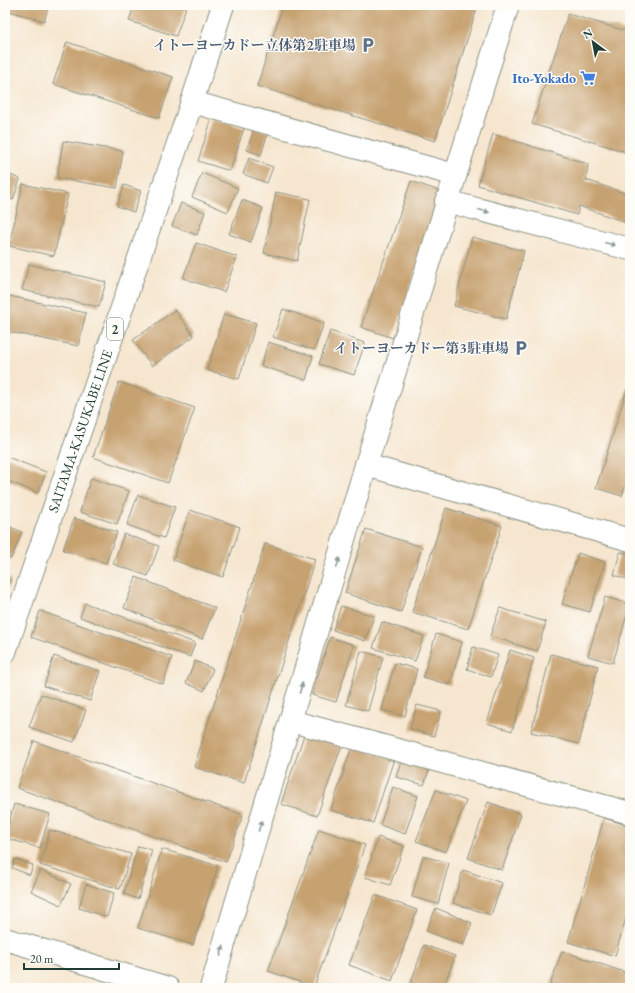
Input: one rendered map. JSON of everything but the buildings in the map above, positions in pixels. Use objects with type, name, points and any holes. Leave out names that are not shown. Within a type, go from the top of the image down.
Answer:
[{"type":"street","name":"SAITAMA-KASUKABE LINE","points":[[5,652],[192,102],[223,5]]},
{"type":"street","points":[[211,988],[366,465],[508,5]]},
{"type":"street","points":[[192,102],[455,175]]},
{"type":"street","points":[[446,202],[630,249]]},
{"type":"street","points":[[366,465],[630,540]]},
{"type":"street","points":[[291,721],[630,813]]},
{"type":"street","points":[[5,939],[168,988]]},
{"type":"place","name":"イトーヨーカドー立体第2駐車場","points":[[368,45]]},
{"type":"place","name":"Ito-Yokado","points":[[588,78]]},
{"type":"place","name":"イトーヨーカドー第3駐車場","points":[[521,348]]}]
